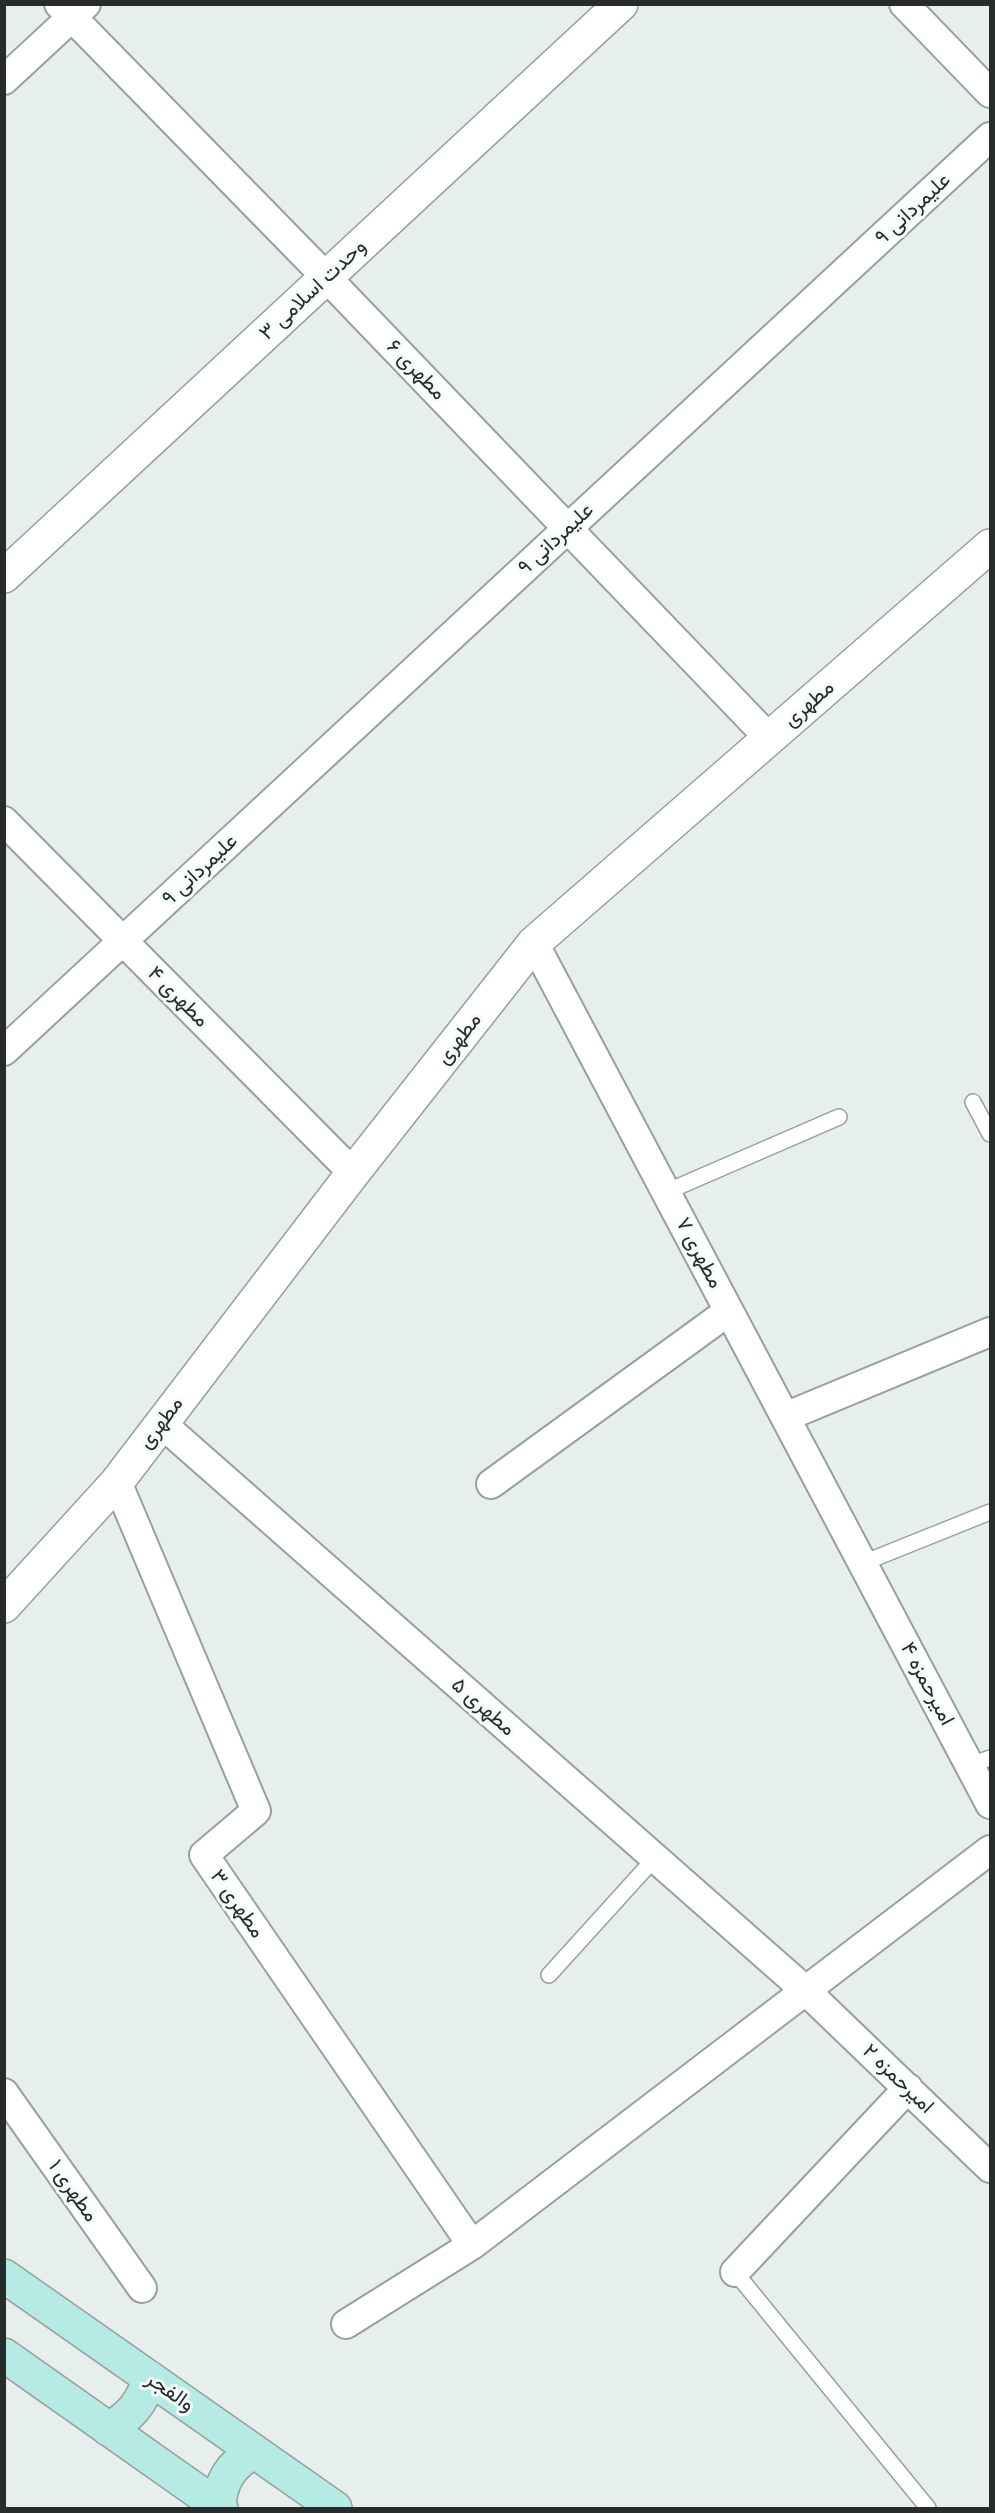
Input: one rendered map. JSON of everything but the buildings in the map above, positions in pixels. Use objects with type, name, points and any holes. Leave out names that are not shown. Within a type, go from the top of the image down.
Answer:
[{"type":"main road","name":"والفجر","points":[[4,2276],[335,2508]]},
{"type":"main road","points":[[4,2355],[220,2508],[224,2480],[232,2468],[254,2451]]},
{"type":"main road","points":[[108,2429],[136,2409],[145,2394],[150,2378]]},
{"type":"street","name":"وحدت اسلامی ۳","points":[[4,576],[621,4]]},
{"type":"street","points":[[904,4],[990,93]]},
{"type":"street","name":"مطهری ۶","points":[[72,9],[327,278],[770,738]]},
{"type":"street","points":[[4,80],[72,9]]},
{"type":"street","name":"علیمردانی ۹","points":[[4,1051],[990,137]]},
{"type":"street","name":"مطهری","points":[[4,1606],[117,1482],[353,1173],[534,944],[990,546]]},
{"type":"street","name":"مطهری ۴","points":[[4,821],[353,1173]]},
{"type":"street","name":"مطهری ۷","points":[[534,944],[863,1563]]},
{"type":"street","points":[[491,1484],[729,1311]]},
{"type":"street","points":[[785,1417],[990,1332]]},
{"type":"street","name":"مطهری ۵","points":[[161,1424],[805,1990]]},
{"type":"street","name":"مطهری ۳","points":[[117,1482],[256,1811],[204,1855],[472,2245]]},
{"type":"street","name":"امیرحمزه ۴","points":[[863,1563],[980,1761],[990,1804]]},
{"type":"street","points":[[346,2324],[472,2245],[990,1850]]},
{"type":"street","name":"امیرحمزه ۲","points":[[805,1990],[990,2168]]},
{"type":"street","points":[[735,2272],[908,2088]]},
{"type":"street","name":"مطهری ۱","points":[[4,2094],[142,2288]]},
{"type":"lane","points":[[973,1102],[990,1134]]},
{"type":"lane","points":[[666,1192],[839,1117]]},
{"type":"lane","points":[[863,1563],[990,1512]]},
{"type":"lane","points":[[549,1975],[655,1858]]},
{"type":"lane","points":[[735,2272],[928,2508]]}]
